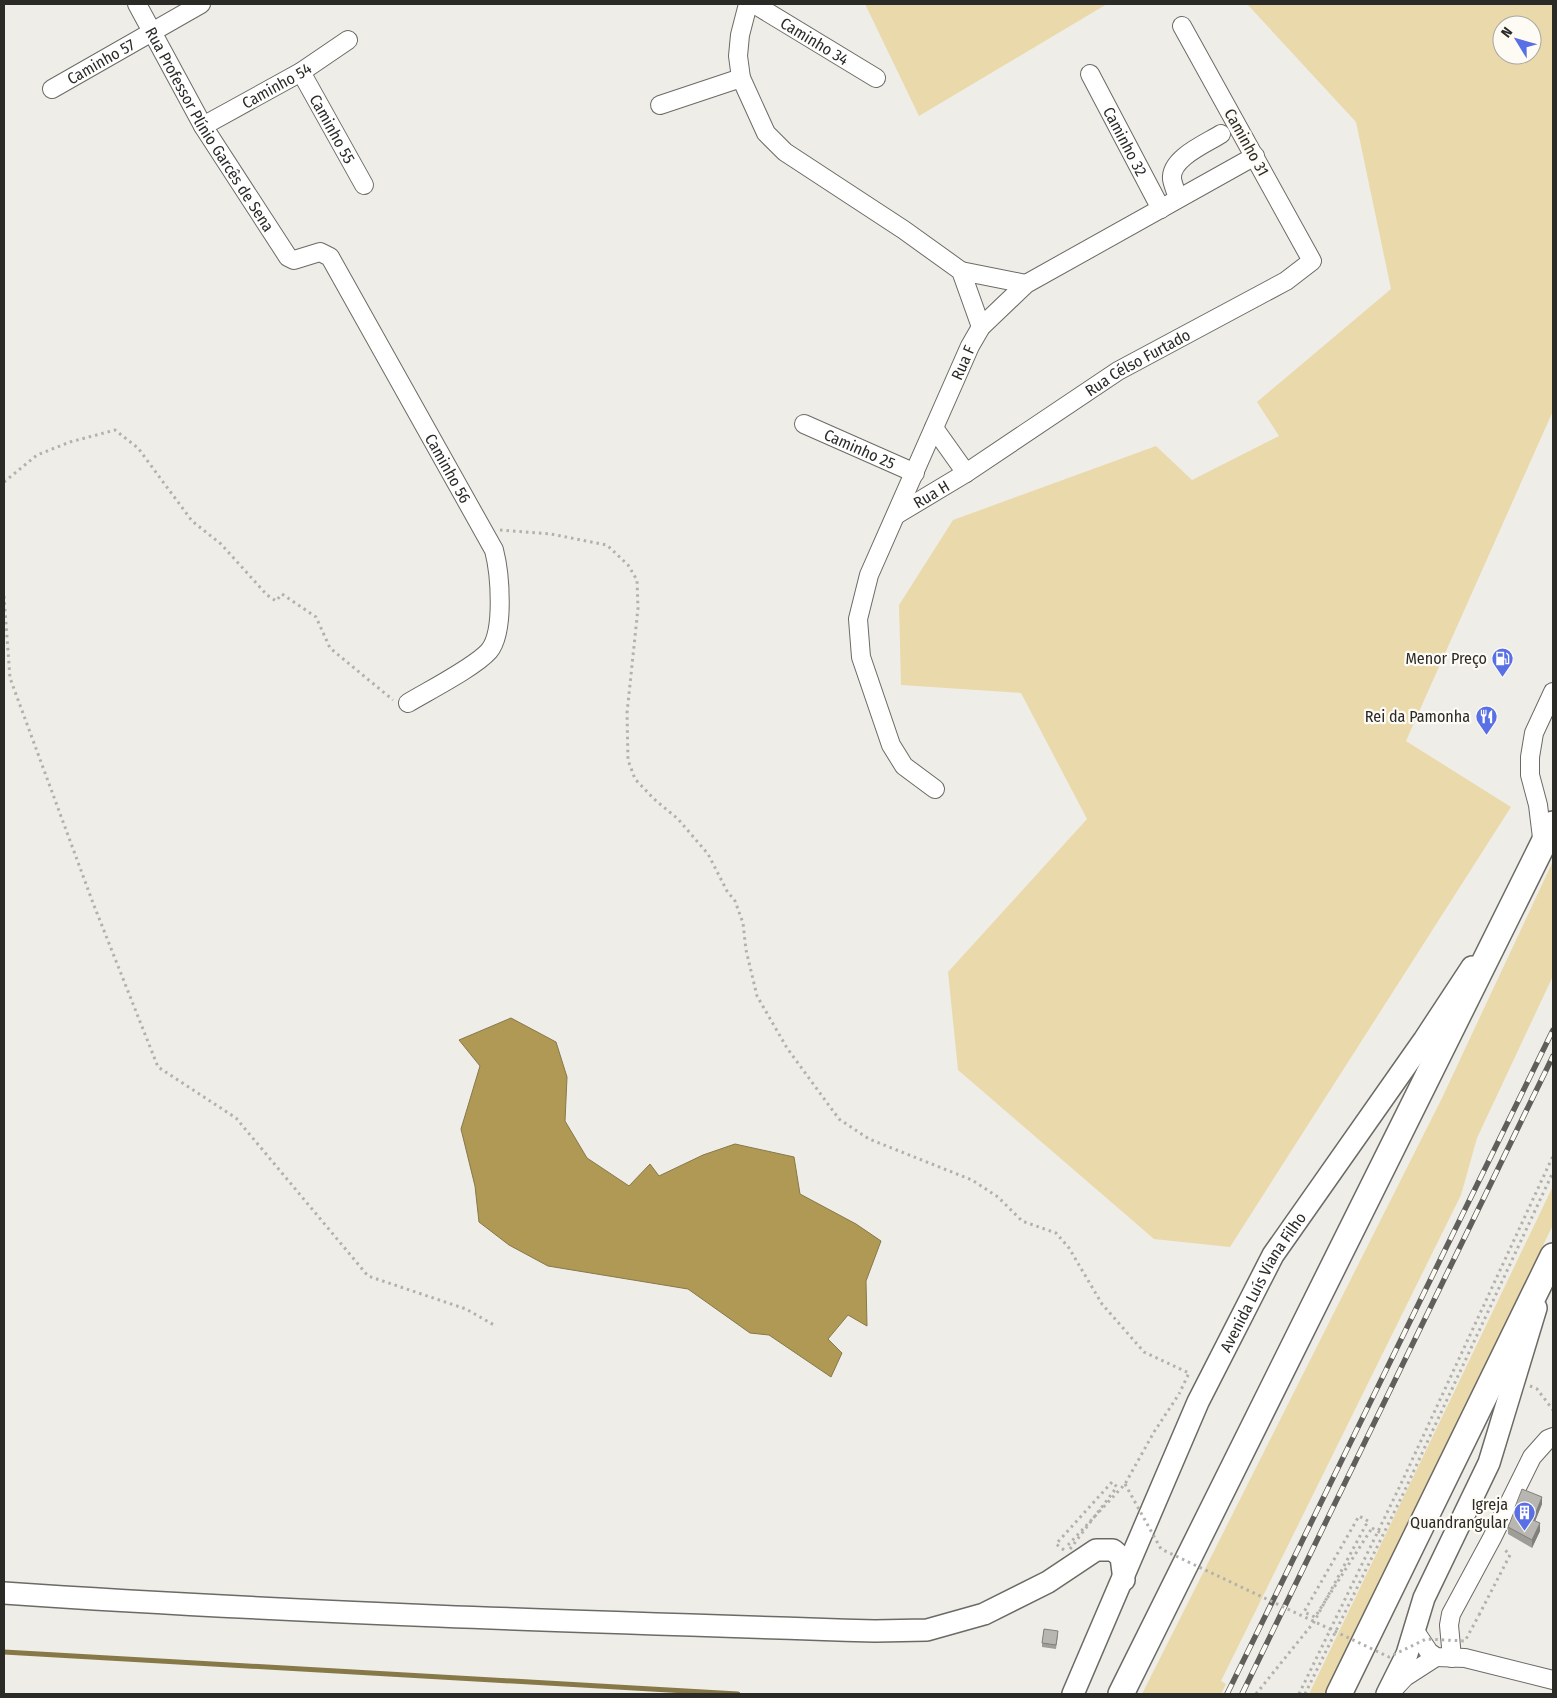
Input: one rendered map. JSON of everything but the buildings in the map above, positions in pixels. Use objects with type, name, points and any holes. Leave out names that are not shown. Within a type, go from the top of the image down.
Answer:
[{"type":"highway","name":"Avenida Luís Viana Filho","points":[[1121,1694],[1553,824]]},
{"type":"highway","points":[[1339,1694],[1550,1264]]},
{"type":"main road","name":"Avenida Luís Viana Filho","points":[[1075,1690],[1124,1580],[1157,1496],[1198,1402],[1273,1255],[1424,1040],[1513,904]]},
{"type":"main road","points":[[1388,1694],[1407,1654],[1424,1598],[1489,1463],[1550,1264]]},
{"type":"main road","points":[[4,1593],[168,1604],[481,1618],[927,1630],[984,1614],[1048,1582],[1096,1550],[1113,1550],[1121,1557],[1124,1580]]},
{"type":"street","name":"Rua Professor Plínio Garcês de Sena","points":[[136,4],[203,126],[285,253]]},
{"type":"street","name":"Caminho 57","points":[[52,89],[201,4]]},
{"type":"street","points":[[748,4],[740,35],[738,56],[741,78],[766,132],[784,152],[904,230],[961,271],[1026,284]]},
{"type":"street","name":"Caminho 34","points":[[754,4],[876,78]]},
{"type":"street","name":"Caminho 31","points":[[1182,26],[1311,258]]},
{"type":"street","name":"Caminho 54","points":[[203,126],[301,72],[348,40]]},
{"type":"street","name":"Caminho 55","points":[[301,72],[364,185]]},
{"type":"street","name":"Caminho 32","points":[[1090,74],[1161,208]]},
{"type":"street","points":[[660,105],[741,78]]},
{"type":"street","points":[[1178,198],[1172,178],[1175,167],[1184,156],[1221,134]]},
{"type":"street","points":[[981,328],[1026,284],[1255,156]]},
{"type":"street","name":"Caminho 56","points":[[285,253],[294,260],[320,252],[330,257],[484,529],[494,550],[497,561],[498,626],[495,641],[481,657],[408,703]]},
{"type":"street","name":"Rua Célso Furtado","points":[[966,473],[1118,371],[1300,272],[1312,261],[1311,258]]},
{"type":"street","name":"Rua F","points":[[935,789],[908,770],[898,760],[880,717],[861,657],[858,637],[861,602],[869,575],[957,373],[981,328],[961,271]]},
{"type":"street","name":"Caminho 25","points":[[804,424],[915,472]]},
{"type":"street","points":[[934,428],[966,473]]},
{"type":"street","name":"Rua H","points":[[896,515],[966,473]]},
{"type":"street","points":[[1542,846],[1538,804],[1530,775],[1530,757],[1534,733],[1553,692]]},
{"type":"street","points":[[1444,1657],[1451,1614],[1492,1538],[1532,1457],[1548,1439],[1553,1437]]},
{"type":"street","points":[[1414,1631],[1429,1652],[1444,1657],[1465,1658],[1553,1680]]},
{"type":"street","points":[[1388,1694],[1406,1678],[1444,1657]]},
{"type":"path","points":[[4,482],[37,455],[78,440],[115,430],[138,448],[192,521],[237,559],[267,595],[276,601],[282,594],[316,617],[330,648],[386,692],[402,710],[408,703]]},
{"type":"path","points":[[484,529],[551,534],[606,545],[628,565],[637,580],[638,608],[627,714],[628,760],[632,772],[641,786],[678,819],[708,854],[738,908],[757,996],[787,1048],[839,1119],[869,1139],[972,1180],[998,1196],[1022,1221],[1056,1233],[1069,1248],[1102,1304],[1144,1352],[1189,1373],[1179,1394]]},
{"type":"path","points":[[4,596],[10,678],[93,903],[158,1067],[236,1118],[368,1276],[466,1310],[494,1325]]},
{"type":"path","points":[[1298,1694],[1378,1531],[1553,1156]]},
{"type":"path","points":[[1305,1694],[1383,1534],[1553,1172]]},
{"type":"path","points":[[1516,1380],[1537,1389],[1553,1410]]},
{"type":"path","points":[[1070,1549],[1088,1526],[1094,1518],[1118,1487],[1112,1482],[1056,1544],[1063,1551],[1076,1538],[1088,1524],[1094,1518],[1125,1484],[1154,1432]]},
{"type":"path","points":[[1125,1484],[1162,1549],[1389,1657],[1426,1639],[1465,1641],[1502,1570]]},
{"type":"path","points":[[1256,1694],[1314,1622],[1323,1605],[1328,1596],[1364,1530],[1368,1521],[1359,1516],[1304,1612],[1315,1617],[1325,1601],[1330,1593],[1336,1585],[1372,1528],[1383,1534]]},
{"type":"shaded area","points":[[865,4],[1107,4],[919,116]]},
{"type":"shaded area","points":[[1247,4],[1553,4],[1553,411],[1406,741],[1511,807],[1230,1247],[1154,1239],[958,1070],[948,972],[1087,819],[1021,693],[901,685],[899,605],[953,520],[1156,446],[1192,480],[1279,436],[1257,402],[1391,289],[1356,122]]},
{"type":"shaded area","points":[[1553,861],[1553,976],[1477,1138],[1461,1195],[1221,1681],[1226,1684],[1221,1694],[1142,1694],[1442,1098]]},
{"type":"shaded area","points":[[511,1018],[556,1042],[567,1077],[565,1121],[587,1158],[629,1186],[650,1164],[659,1176],[703,1155],[735,1144],[794,1157],[800,1194],[856,1224],[881,1241],[866,1281],[867,1326],[848,1315],[828,1339],[842,1353],[831,1377],[769,1335],[750,1333],[688,1289],[548,1266],[509,1245],[479,1222],[475,1186],[461,1129],[480,1066],[459,1040]]},
{"type":"shaded area","points":[[1553,1186],[1553,1225],[1324,1694],[1309,1694]]},
{"type":"waterway","points":[[4,1652],[738,1694]]},
{"type":"railway","points":[[1227,1694],[1553,1030]]},
{"type":"railway","points":[[1242,1694],[1553,1056]]},
{"type":"place","name":"Menor Preço","points":[[1503,677]]},
{"type":"place","name":"Rei da Pamonha","points":[[1486,735]]},
{"type":"place","name":"Igreja Quandrangular","points":[[1524,1532]]}]
